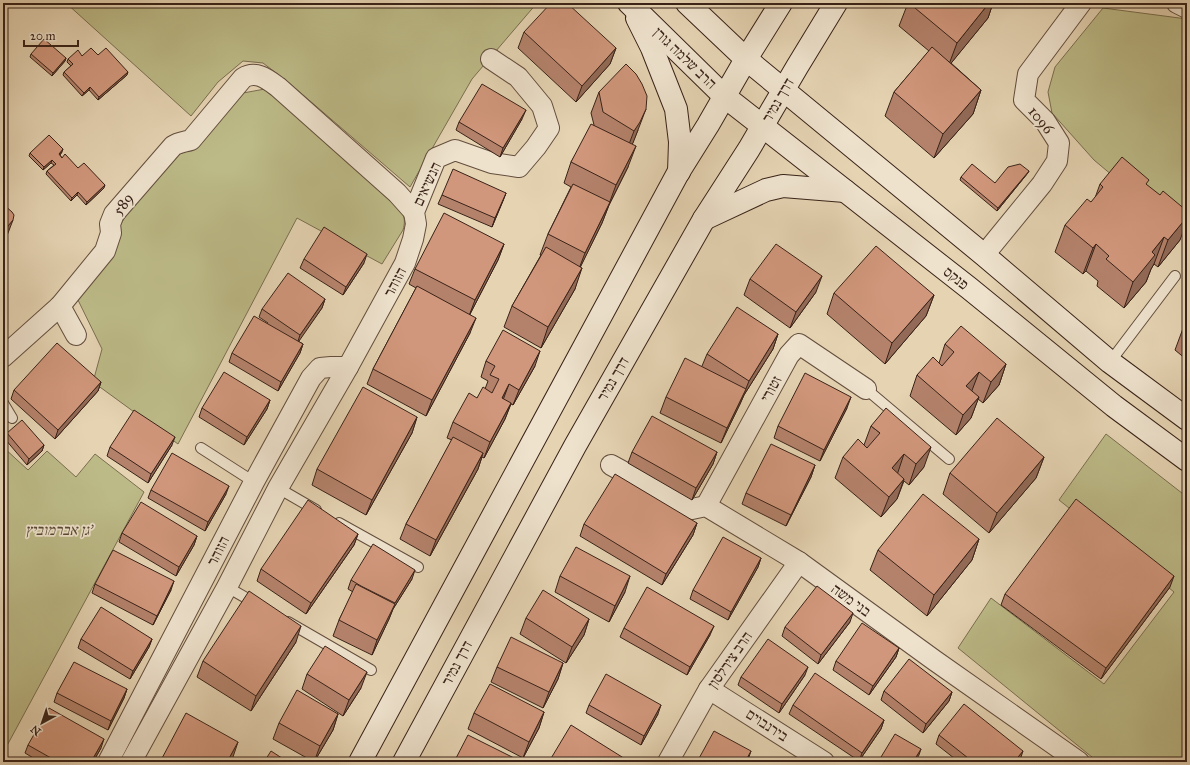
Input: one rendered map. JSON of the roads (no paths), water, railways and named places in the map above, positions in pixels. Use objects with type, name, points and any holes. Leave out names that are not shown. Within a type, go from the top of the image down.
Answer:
[{"type":"main road","points":[[687,3],[746,59],[984,255],[1110,362],[1187,419]]},
{"type":"main road","points":[[360,762],[678,173],[781,3]]},
{"type":"main road","name":"דרך נמיר","points":[[404,762],[575,446],[704,219],[763,126],[836,3]]},
{"type":"main road","points":[[630,4],[652,48],[676,109],[680,142],[678,173]]},
{"type":"main road","name":"הרב שלמה גורן","points":[[630,4],[724,96]]},
{"type":"main road","name":"פנקס","points":[[724,96],[969,288],[1114,406],[1187,460]]},
{"type":"main road","points":[[704,219],[766,190],[783,186],[846,191]]},
{"type":"street","name":"1096","points":[[984,255],[1042,184],[1057,162],[1059,143],[1045,121],[1024,100],[1028,74],[1081,3]]},
{"type":"street","points":[[1177,3],[1187,8]]},
{"type":"street","name":"הנשיאים","points":[[242,78],[248,74],[264,77],[278,87],[397,193],[414,212],[436,158],[454,150],[492,163],[519,167],[536,147],[549,128],[542,106],[518,77],[491,59]]},
{"type":"street","name":"589","points":[[3,357],[60,306],[105,251],[111,233],[110,224],[114,214],[173,146],[178,142],[191,140],[242,78]]},
{"type":"street","name":"הזוהר","points":[[131,762],[227,587],[278,488],[348,368],[405,263],[416,224],[414,212]]},
{"type":"street","points":[[60,306],[76,335]]},
{"type":"street","name":"זטורי","points":[[706,506],[789,355],[799,344],[866,389]]},
{"type":"street","name":"הזוהר","points":[[108,762],[310,378],[320,368],[348,368]]},
{"type":"street","points":[[611,465],[692,509],[706,506]]},
{"type":"street","name":"בני משה","points":[[706,506],[799,562],[1069,759]]},
{"type":"street","name":"הרב צירלסון","points":[[668,762],[709,689],[799,562]]},
{"type":"street","name":"בירנבוים","points":[[709,689],[824,762]]},
{"type":"lane","points":[[1110,362],[1175,276]]},
{"type":"lane","points":[[866,389],[949,459]]},
{"type":"lane","points":[[3,403],[12,418]]},
{"type":"lane","points":[[201,448],[254,482]]},
{"type":"lane","points":[[278,488],[418,567]]},
{"type":"lane","points":[[227,587],[261,606]]},
{"type":"lane","points":[[282,618],[372,670]]},
{"type":"park label","name":"גן אברמוביץ'","points":[[59,530]]}]
